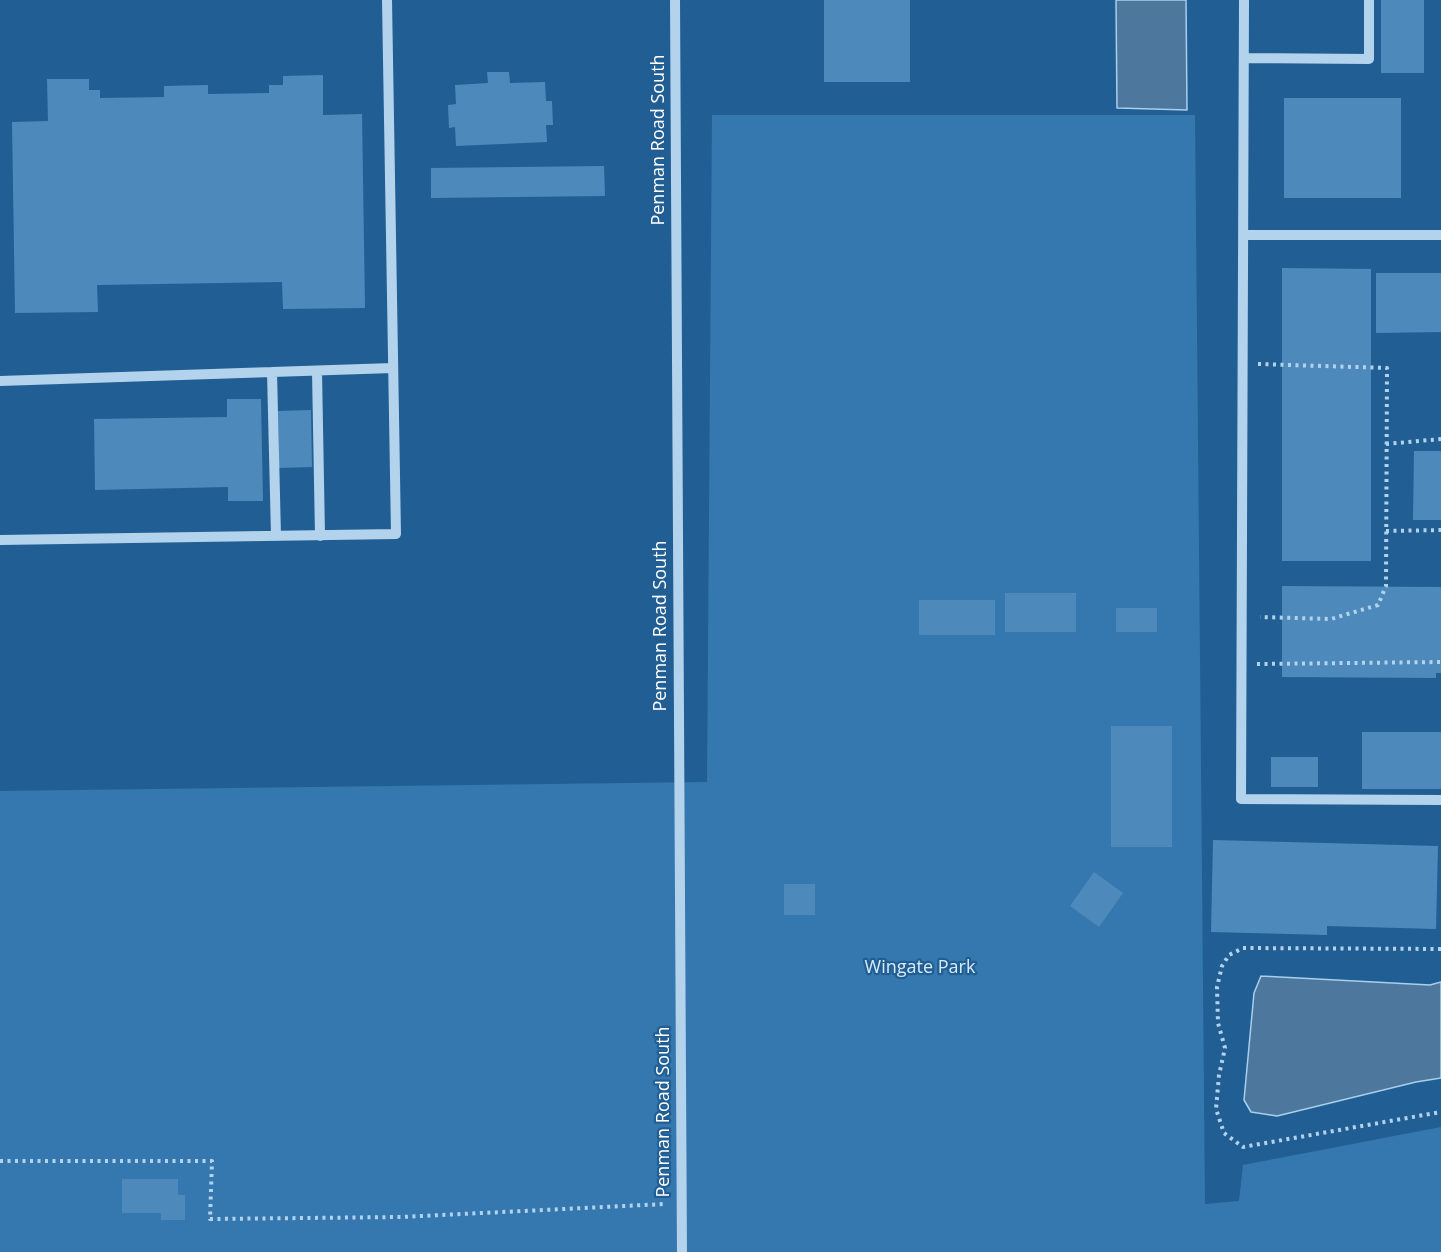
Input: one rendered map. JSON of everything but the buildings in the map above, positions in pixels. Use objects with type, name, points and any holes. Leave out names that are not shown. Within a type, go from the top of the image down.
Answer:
[{"type":"street","points":[[0,540],[396,534],[387,0]]},
{"type":"street","name":"Penman Road South","points":[[675,0],[681,1252]]},
{"type":"street","points":[[1244,0],[1241,799],[1441,800]]},
{"type":"street","points":[[1244,58],[1369,59],[1369,0]]},
{"type":"street","points":[[1244,234],[1441,235]]},
{"type":"street","points":[[0,381],[393,368]]},
{"type":"street","points":[[317,370],[320,536]]},
{"type":"street","points":[[272,372],[276,536]]},
{"type":"path","points":[[1242,617],[1331,619],[1378,605],[1386,586],[1387,368],[1243,363]]},
{"type":"path","points":[[1386,444],[1441,439]]},
{"type":"path","points":[[1386,531],[1441,530]]},
{"type":"path","points":[[1242,664],[1441,662]]},
{"type":"path","points":[[1441,949],[1243,948],[1229,955],[1222,966],[1217,987],[1218,1023],[1226,1048],[1216,1109],[1224,1133],[1243,1148],[1441,1112]]},
{"type":"path","points":[[0,1161],[212,1161],[210,1219],[400,1217],[681,1203]]},
{"type":"green space","name":"Wingate Park","points":[[712,115],[1195,115],[1205,1204],[1239,1201],[1243,1165],[1441,1127],[1441,1252],[0,1252],[0,791],[707,782]]},
{"type":"shaded area","points":[[1116,0],[1186,0],[1187,110],[1117,108]]},
{"type":"shaded area","points":[[1261,976],[1430,985],[1441,982],[1441,1078],[1277,1116],[1251,1112],[1244,1100],[1254,993]]}]
